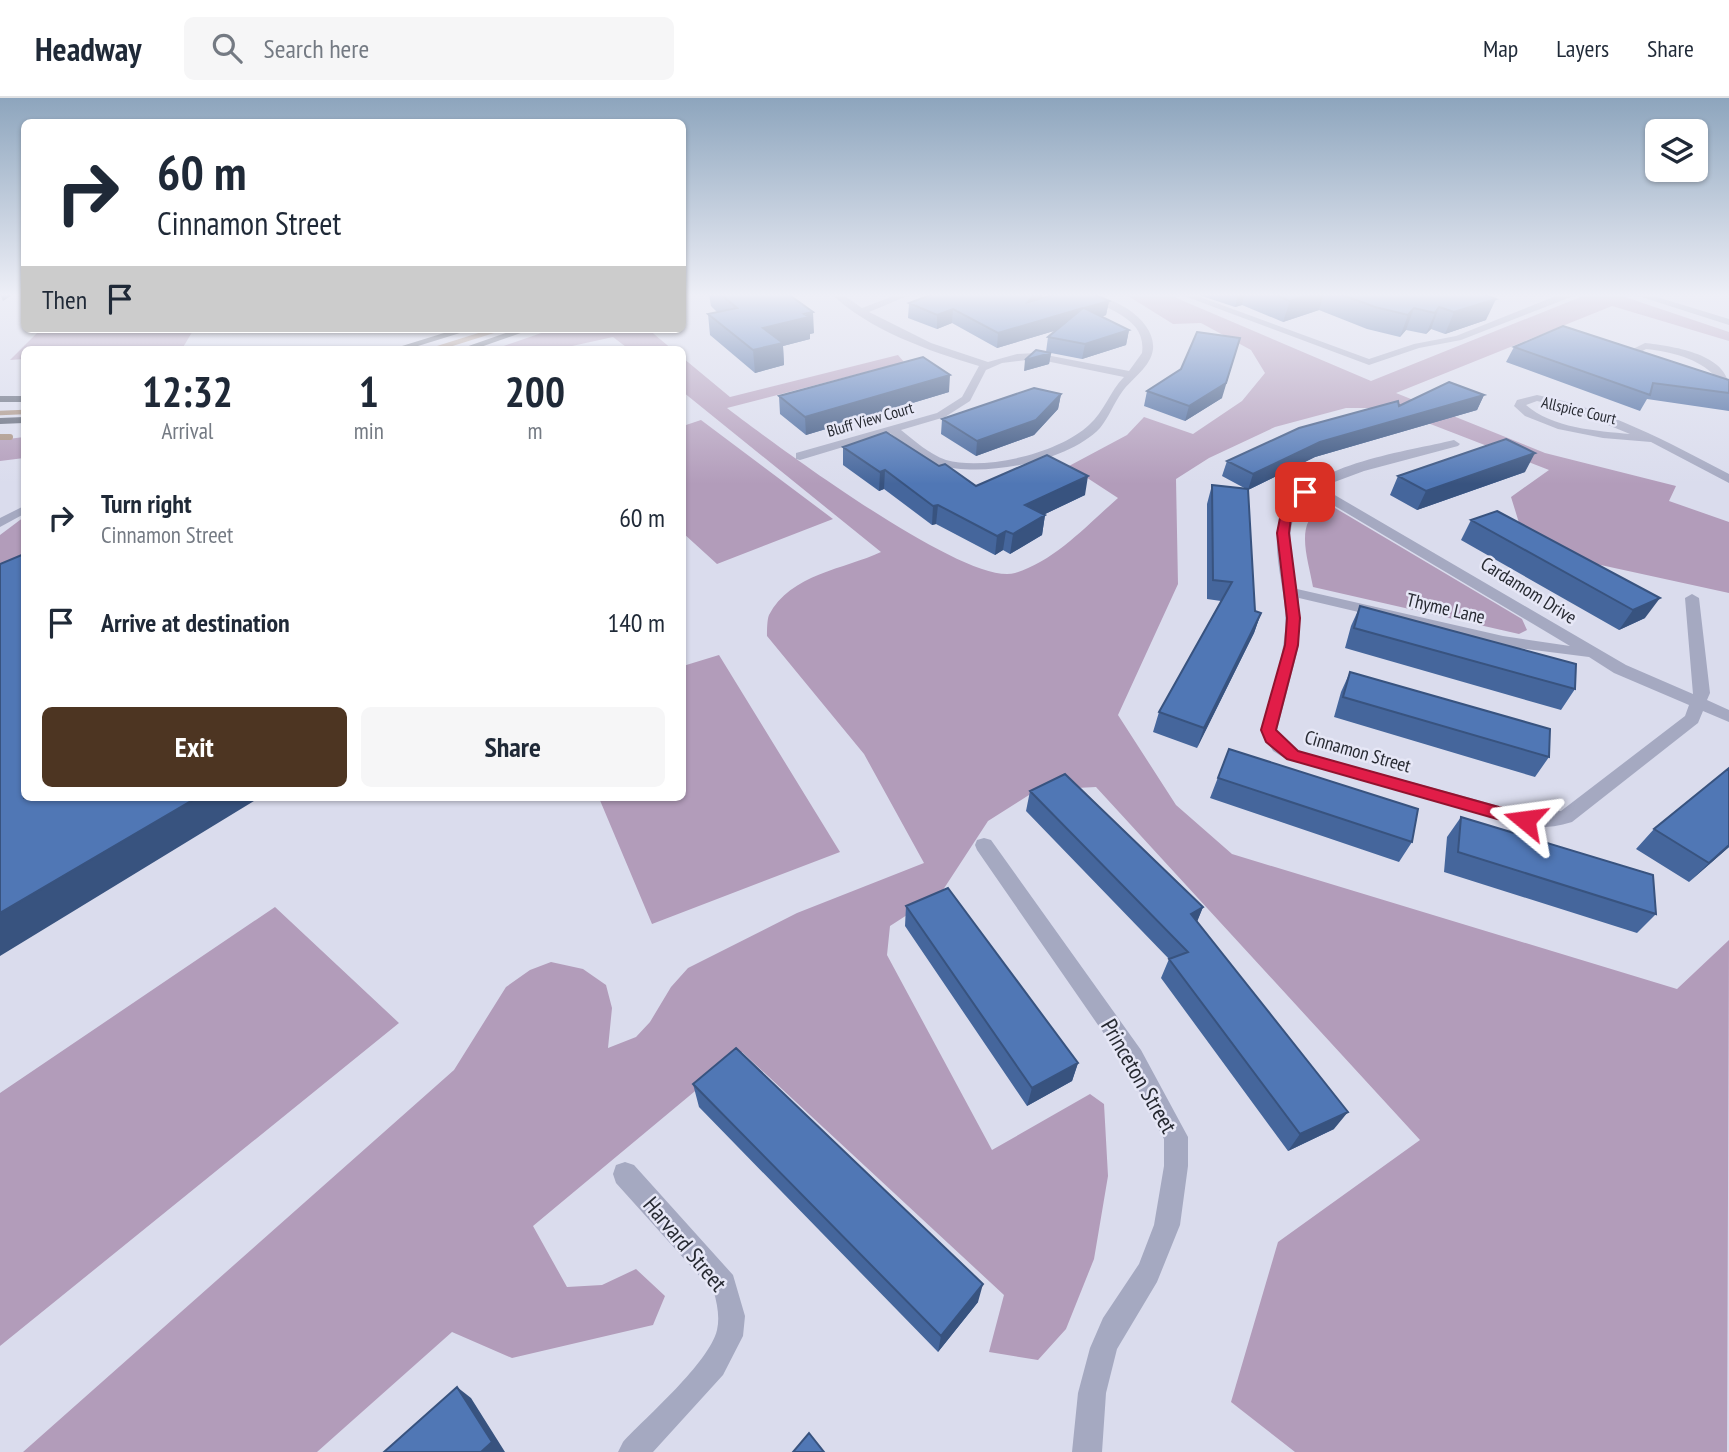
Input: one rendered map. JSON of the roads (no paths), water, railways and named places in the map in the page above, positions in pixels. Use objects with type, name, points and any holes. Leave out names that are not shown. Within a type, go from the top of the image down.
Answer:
[{"type":"main road","points":[[0,399],[21,399]]},
{"type":"main road","points":[[0,421],[21,420]]},
{"type":"street","points":[[964,357],[988,365],[1033,357]]},
{"type":"street","points":[[1035,357],[1131,375]]},
{"type":"street","points":[[892,429],[942,462],[969,466],[1017,460],[1058,448],[1091,429],[1103,417],[1119,389],[1146,357]]},
{"type":"street","points":[[1642,357],[1727,383]]},
{"type":"street","points":[[1688,357],[1700,361],[1722,375],[1727,383]]},
{"type":"street","name":"Bluff View Court","points":[[800,456],[941,415],[966,399],[974,388],[978,374],[988,365]]},
{"type":"street","name":"Allspice Court","points":[[1653,439],[1616,436],[1565,426],[1530,415],[1520,406],[1529,399],[1557,400],[1653,439],[1729,479]]},
{"type":"street","name":"Cinnamon Street","points":[[1454,444],[1327,479],[1312,487],[1293,504],[1283,533],[1292,592],[1292,645],[1269,730],[1279,747],[1292,755],[1525,820],[1546,821],[1566,817],[1677,733],[1692,719],[1700,705]]},
{"type":"street","name":"Cardamom Drive","points":[[1312,487],[1462,573],[1593,654],[1661,689],[1729,716]]},
{"type":"street","name":"Thyme Lane","points":[[1292,592],[1503,641],[1593,654]]},
{"type":"street","points":[[1692,598],[1703,693],[1700,705]]},
{"type":"street","name":"Princeton Street","points":[[984,845],[1133,1057],[1176,1137],[1177,1166],[1167,1225],[1148,1273],[1113,1328],[1104,1348],[1092,1393],[1087,1452]]},
{"type":"street","name":"Harvard Street","points":[[625,1174],[724,1284],[732,1305],[730,1335],[715,1363],[633,1452]]},
{"type":"lane","points":[[1356,357],[1369,362],[1383,357]]},
{"type":"lane","points":[[0,523],[21,511]]},
{"type":"waterway","points":[[0,413],[21,412]]},
{"type":"waterway","points":[[0,437],[10,437]]}]
